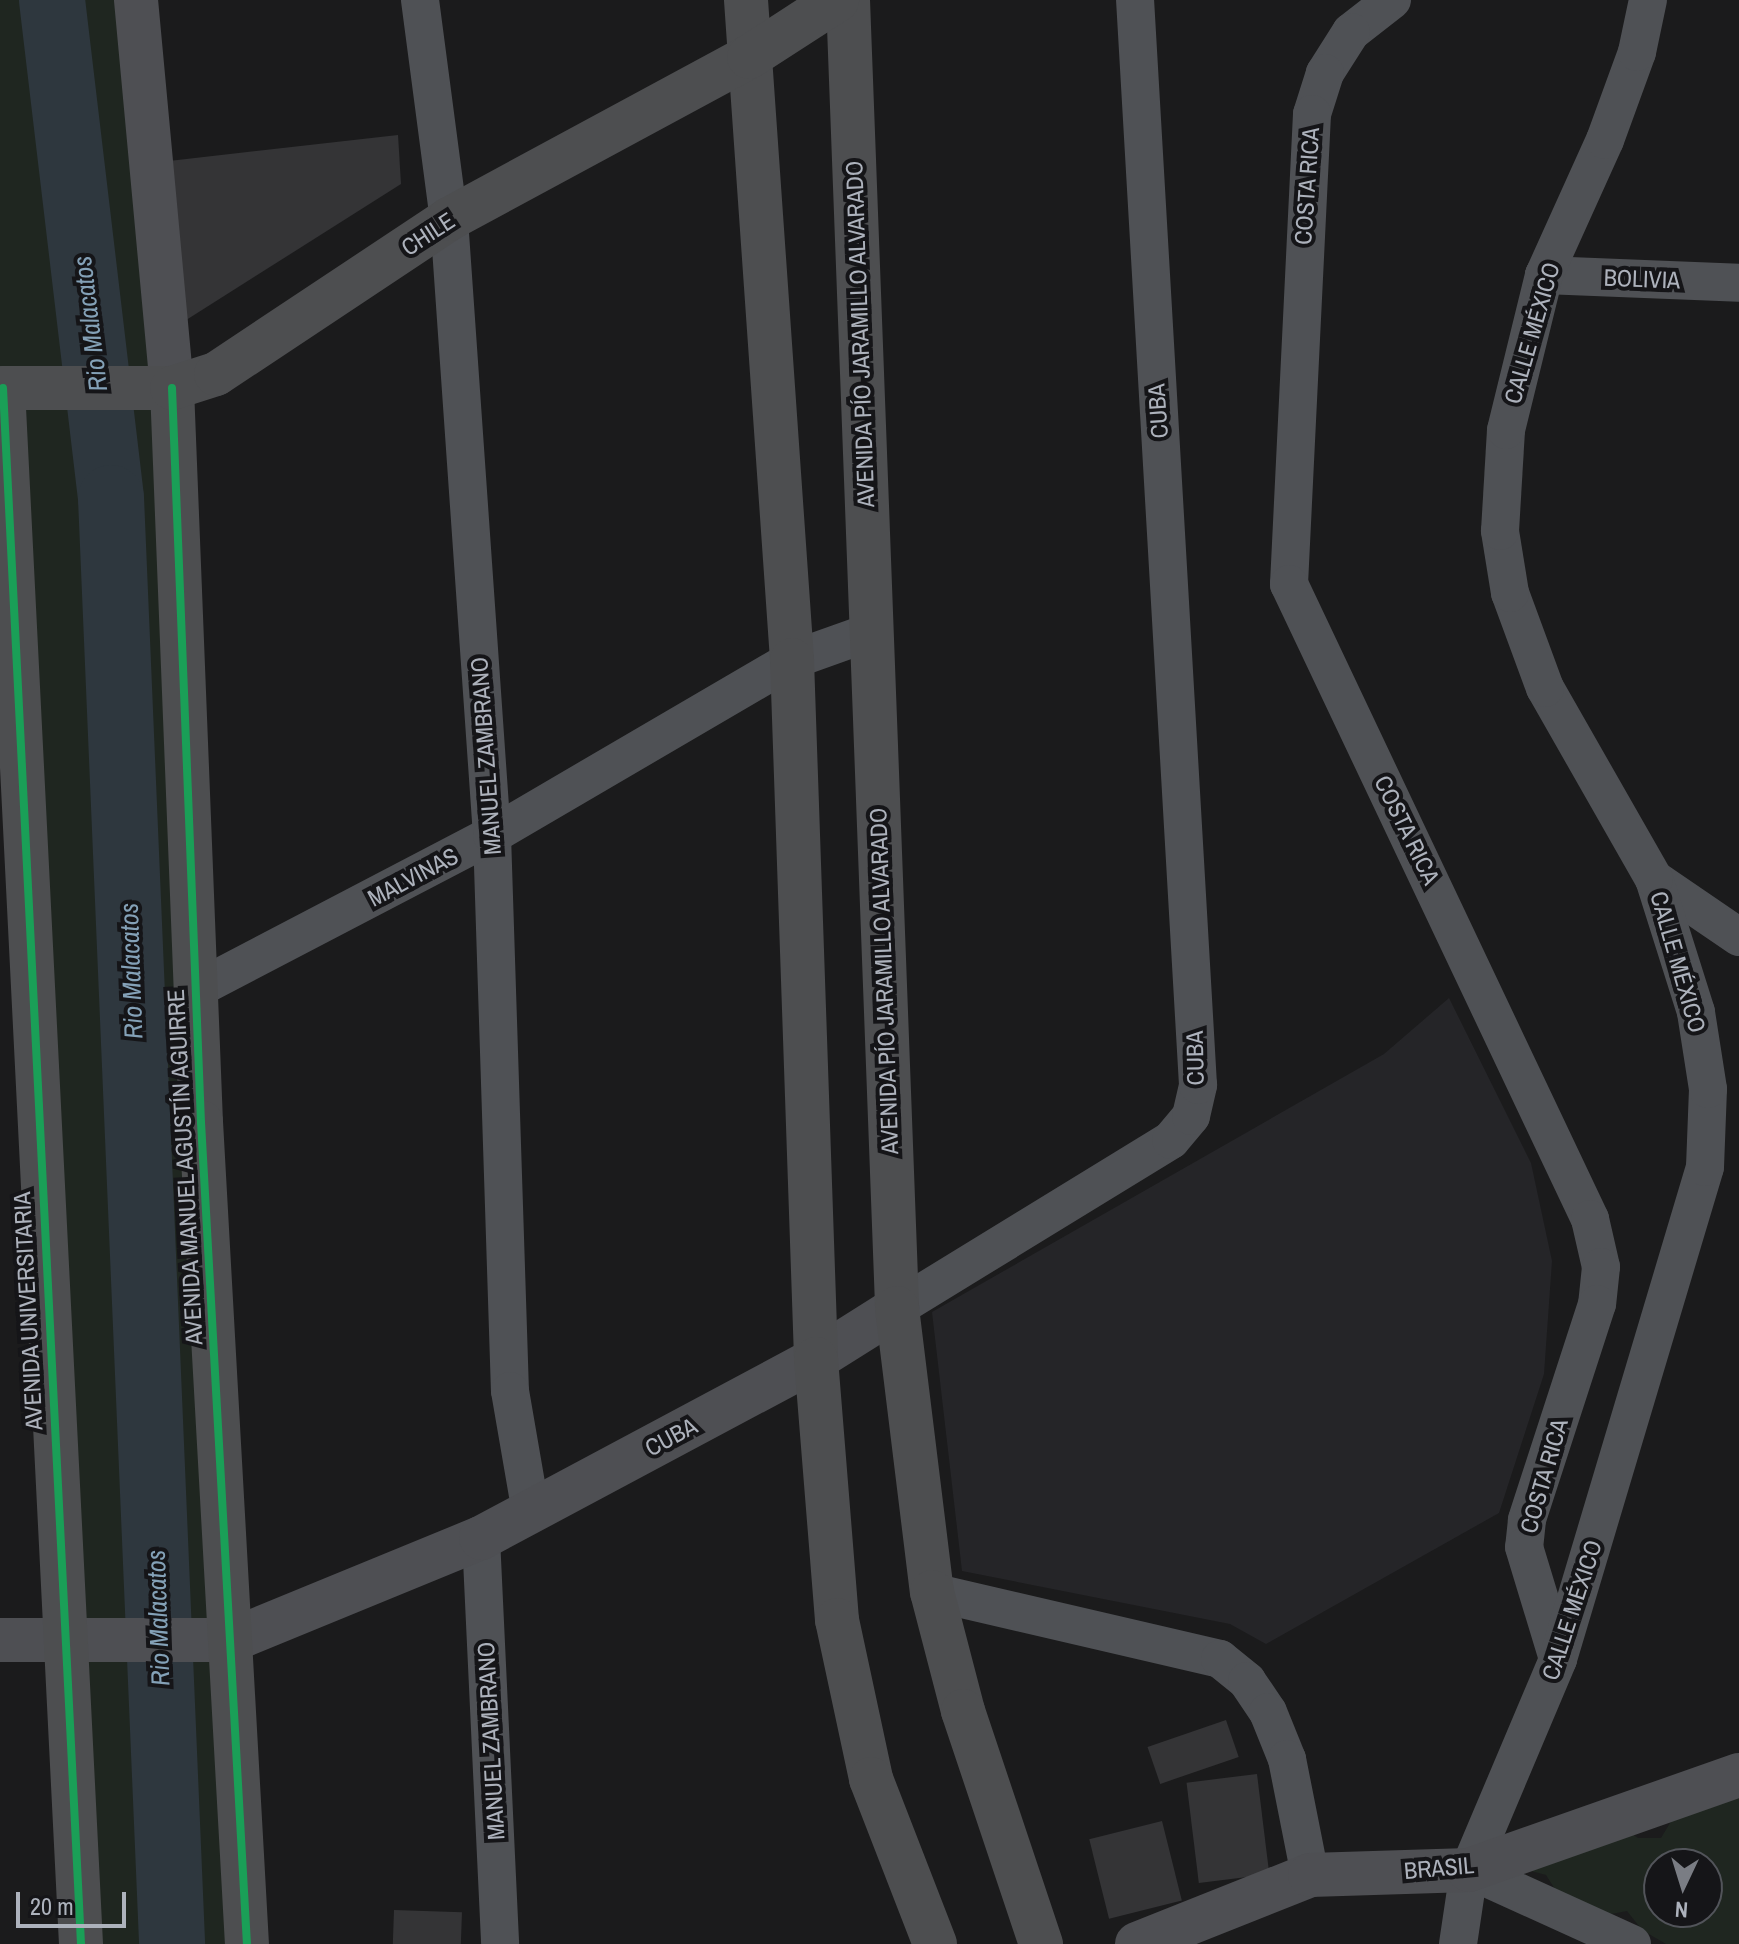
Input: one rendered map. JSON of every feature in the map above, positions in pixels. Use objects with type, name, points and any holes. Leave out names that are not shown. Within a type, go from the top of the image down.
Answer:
[{"type":"main road","points":[[746,0],[792,660],[816,1359],[837,1620],[852,1700],[884,1818],[935,1944]]},
{"type":"main road","name":"CHILE","points":[[9,388],[161,388],[216,374],[449,219],[749,57],[837,0]]},
{"type":"main road","name":"AVENIDA PÍO JARAMILLO ALVARADO","points":[[848,0],[897,1308],[932,1592],[963,1711],[1041,1944]]},
{"type":"main road","name":"AVENIDA UNIVERSITARIA","points":[[9,388],[64,1644],[81,1944]]},
{"type":"main road","name":"AVENIDA MANUEL AGUSTÍN AGUIRRE","points":[[161,388],[195,990],[212,1640],[247,1944]]},
{"type":"street","name":"AVENIDA MANUEL AGUSTÍN AGUIRRE","points":[[136,0],[161,388]]},
{"type":"street","name":"MANUEL ZAMBRANO","points":[[420,0],[449,219],[492,835],[510,1391],[531,1512]]},
{"type":"street","name":"CUBA","points":[[212,1640],[481,1538],[531,1512],[816,1359],[1171,1140],[1191,1116],[1198,1085],[1135,0]]},
{"type":"street","name":"COSTA RICA","points":[[1392,0],[1351,32],[1325,73],[1312,114],[1289,584],[1590,1219],[1601,1267],[1597,1304],[1527,1520],[1524,1547],[1558,1659]]},
{"type":"street","name":"CALLE MÉXICO","points":[[1458,1944],[1469,1870],[1558,1659],[1705,1167],[1708,1089],[1696,1012],[1654,879],[1545,688],[1510,593],[1500,531],[1506,430],[1544,275],[1605,140],[1637,52],[1648,0]]},
{"type":"street","name":"BOLIVIA","points":[[1544,275],[1739,283]]},
{"type":"street","name":"MALVINAS","points":[[195,990],[492,835],[792,660],[870,632]]},
{"type":"street","points":[[1654,879],[1739,937]]},
{"type":"street","name":"MANUEL ZAMBRANO","points":[[481,1538],[500,1944]]},
{"type":"street","points":[[932,1592],[1220,1659],[1247,1681],[1278,1735],[1287,1759],[1310,1875]]},
{"type":"street","points":[[0,1640],[64,1644],[212,1640]]},
{"type":"street","name":"BRASIL","points":[[1137,1944],[1310,1875],[1469,1870],[1739,1775]]},
{"type":"street","points":[[1469,1870],[1632,1944]]},
{"type":"shaded area","points":[[0,0],[136,0],[247,1944],[81,1944],[0,375]]},
{"type":"shaded area","points":[[1449,998],[1531,1163],[1552,1261],[1544,1374],[1499,1513],[1266,1644],[1230,1624],[962,1571],[932,1312],[1384,1054]]},
{"type":"shaded area","points":[[1739,1797],[1739,1944],[1666,1944],[1642,1930],[1627,1911],[1601,1916],[1560,1897],[1546,1875],[1531,1871],[1628,1831],[1638,1838],[1661,1838],[1676,1813]]},
{"type":"building","points":[[398,135],[401,184],[172,329],[169,161]]},
{"type":"building","points":[[1226,1720],[1239,1757],[1160,1784],[1148,1747]]},
{"type":"building","points":[[1257,1774],[1269,1874],[1199,1883],[1187,1783]]},
{"type":"building","points":[[1162,1821],[1182,1901],[1109,1919],[1089,1839]]},
{"type":"building","points":[[394,1910],[462,1912],[461,1944],[393,1944]]},
{"type":"waterway","name":"Rio Malacatos","points":[[52,0],[111,498],[172,1944]]},
{"type":"cycle path","points":[[3,388],[81,1944]]},
{"type":"cycle path","points":[[172,388],[201,1122],[247,1944]]}]
